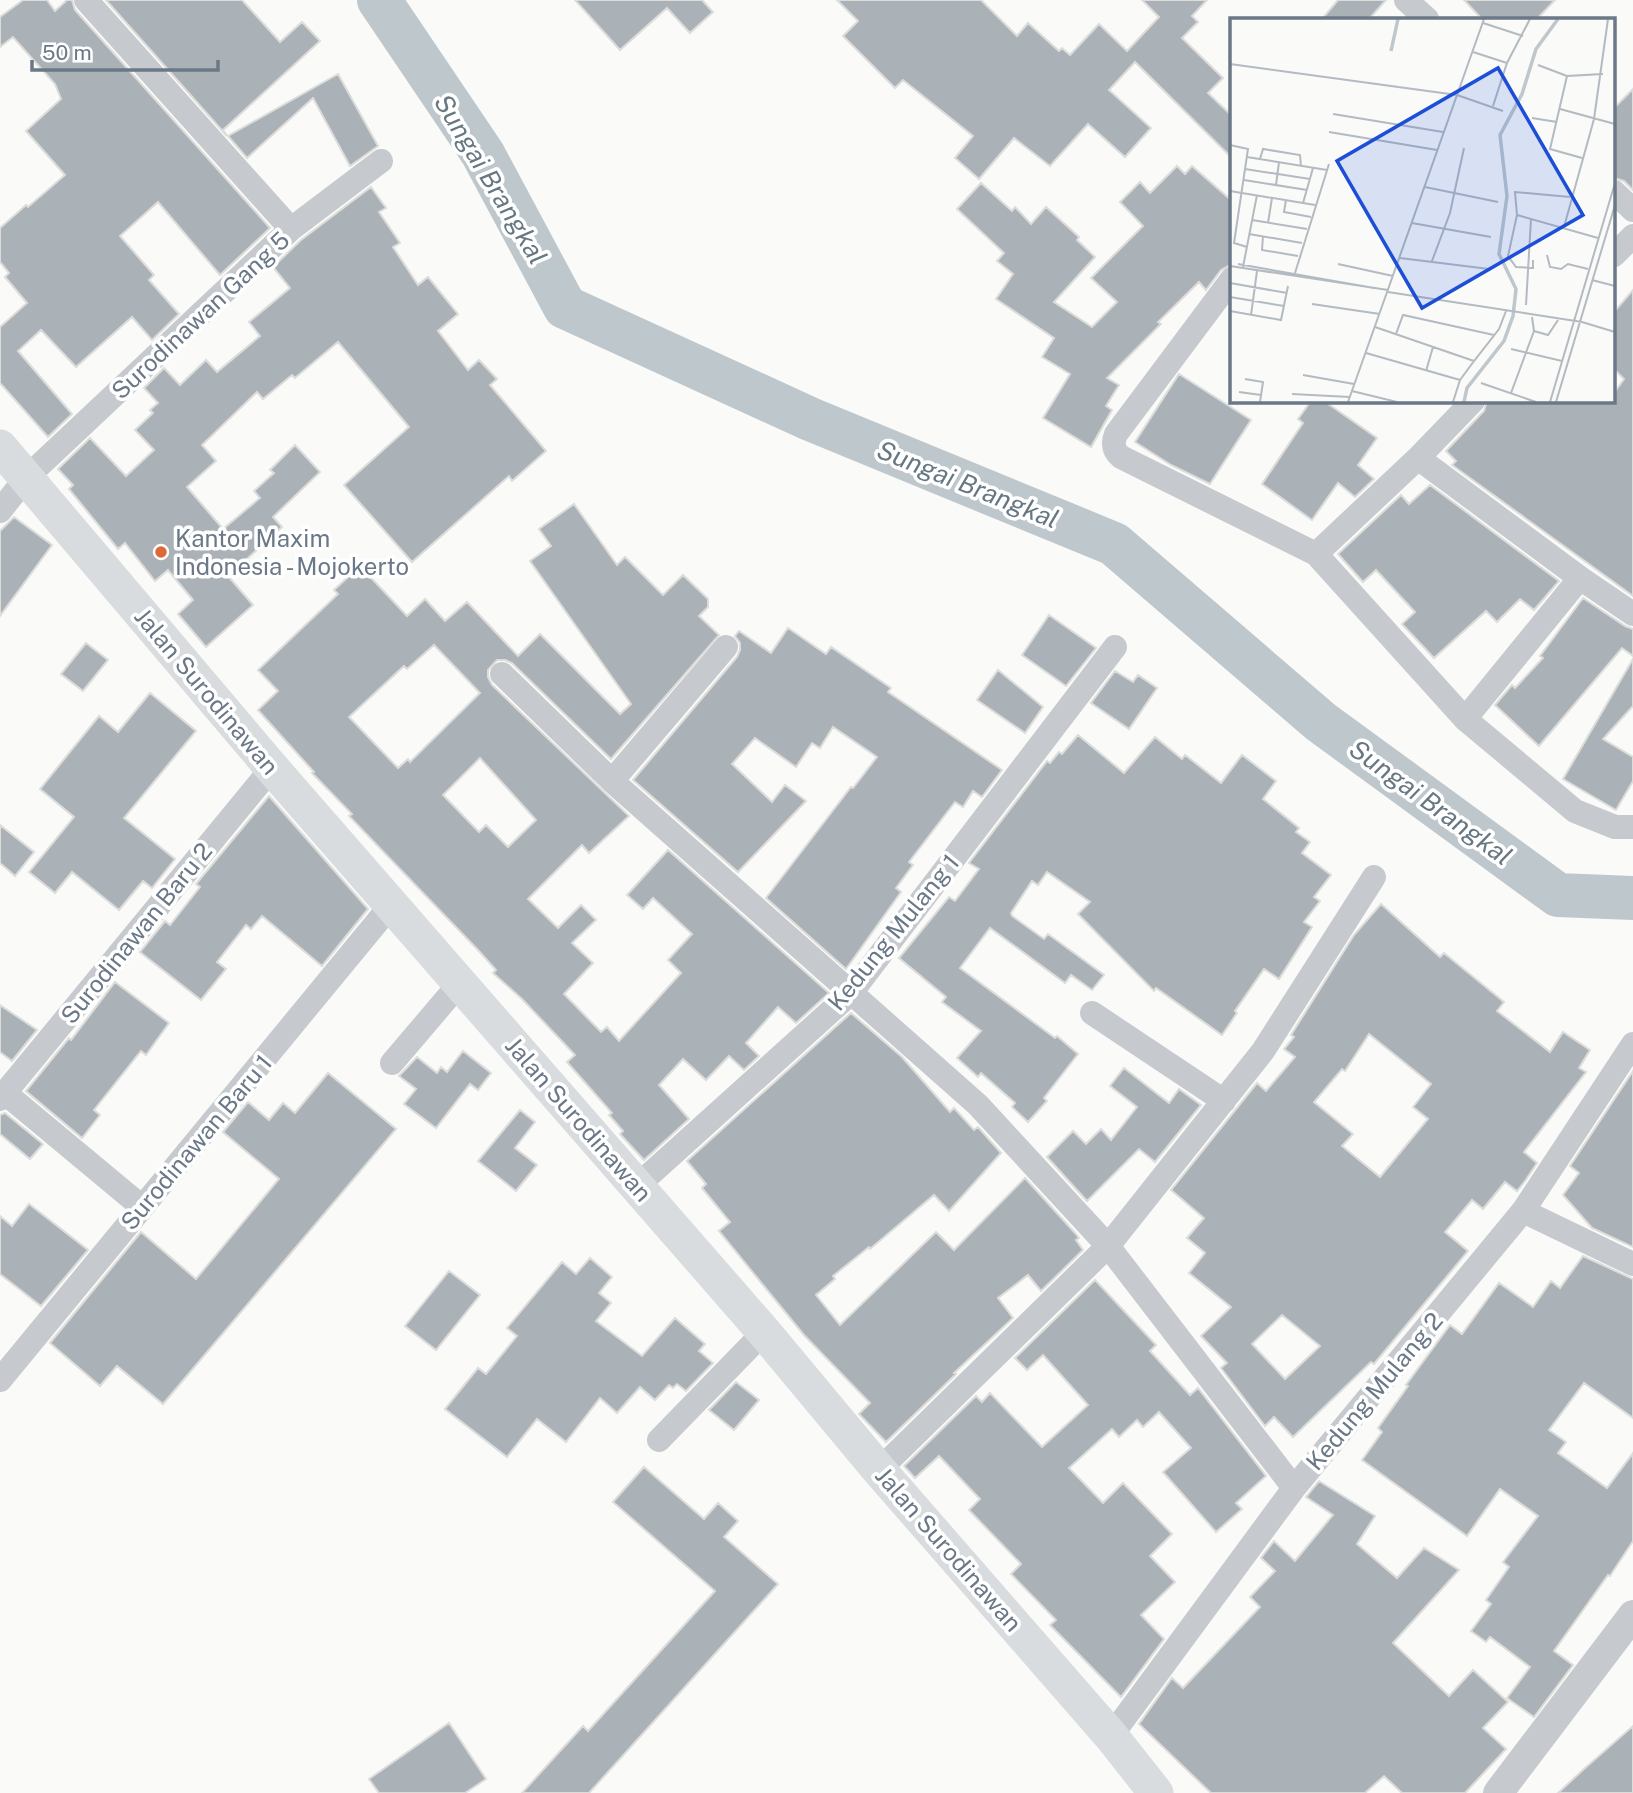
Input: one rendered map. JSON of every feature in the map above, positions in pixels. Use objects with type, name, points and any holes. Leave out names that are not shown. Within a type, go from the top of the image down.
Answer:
[{"type":"main road","name":"Jalan Surodinawan","points":[[0,447],[272,768],[764,1332],[879,1470],[1111,1736],[1156,1793]]},
{"type":"street","points":[[86,0],[291,229]]},
{"type":"street","points":[[1406,0],[1426,18]]},
{"type":"street","name":"Surodinawan Gang 5","points":[[0,511],[26,478],[291,229],[381,161]]},
{"type":"street","points":[[1616,194],[1633,210]]},
{"type":"street","points":[[1616,254],[1633,236]]},
{"type":"street","points":[[1230,282],[1116,434],[1113,442],[1115,451],[1121,457],[1316,554],[1465,719],[1575,811],[1615,827],[1633,827]]},
{"type":"street","points":[[1316,554],[1472,402]]},
{"type":"street","points":[[1418,457],[1580,578],[1633,614]]},
{"type":"street","points":[[1465,719],[1580,578]]},
{"type":"street","name":"Kedung Mulang 1","points":[[637,1186],[851,993],[1115,646]]},
{"type":"street","points":[[612,781],[726,647]]},
{"type":"street","points":[[502,674],[612,781],[978,1105],[1108,1246],[1294,1488]]},
{"type":"street","name":"Surodinawan Baru 2","points":[[2,1096],[272,768]]},
{"type":"street","points":[[879,1470],[1108,1246],[1264,1051],[1374,877]]},
{"type":"street","name":"Surodinawan Baru 1","points":[[0,1380],[392,904]]},
{"type":"street","points":[[392,1063],[460,983]]},
{"type":"street","points":[[1092,1013],[1224,1101]]},
{"type":"street","name":"Kedung Mulang 2","points":[[1111,1736],[1294,1488],[1523,1212],[1633,1044]]},
{"type":"street","points":[[2,1096],[142,1207]]},
{"type":"street","points":[[1523,1212],[1633,1264]]},
{"type":"street","points":[[659,1440],[764,1332]]},
{"type":"street","points":[[1498,1793],[1633,1615]]},
{"type":"building","points":[[23,0],[47,0],[55,11],[67,0],[72,0],[75,10],[270,228],[220,275],[158,202],[120,236],[154,275],[149,280],[179,314],[152,340],[132,317],[76,367],[41,330],[18,351],[72,414],[48,437],[0,383],[0,327],[27,303],[5,277],[9,273],[0,262],[0,228],[65,175],[26,131],[61,99],[55,84],[13,37],[0,47],[0,17]]},
{"type":"building","points":[[106,0],[242,0],[280,42],[302,22],[320,41],[223,130],[227,136]]},
{"type":"building","points":[[575,0],[702,0],[713,12],[690,33],[667,8],[620,50]]},
{"type":"building","points":[[837,0],[981,0],[1017,36],[1028,23],[1059,51],[1062,48],[1070,55],[1099,24],[1127,51],[1159,17],[1142,0],[1207,0],[1192,16],[1198,22],[1182,38],[1223,78],[1208,93],[1230,114],[1230,156],[1135,62],[1109,90],[1151,128],[1125,157],[1088,124],[1050,166],[1014,138],[979,179],[955,158],[973,136],[903,80],[895,88],[843,36],[858,21]]},
{"type":"building","points":[[1338,0],[1386,0],[1370,18],[1323,18]]},
{"type":"building","points":[[1464,0],[1555,0],[1538,18],[1481,18]]},
{"type":"building","points":[[338,74],[378,146],[350,166],[313,98],[247,158],[228,136]]},
{"type":"building","points":[[1633,89],[1633,190],[1624,181],[1616,179],[1616,106]]},
{"type":"building","points":[[1177,166],[1185,174],[1192,166],[1230,199],[1230,265],[1221,270],[1206,290],[1199,282],[1107,378],[1119,385],[1106,406],[1112,410],[1091,447],[1043,418],[1070,374],[1042,357],[1054,338],[996,299],[1013,274],[997,261],[1004,253],[957,209],[981,183],[1012,211],[1015,207],[1031,224],[1046,207],[1079,237],[1077,240],[1095,257],[1054,302],[1092,327],[1117,302],[1091,278],[1143,226],[1120,202],[1140,182],[1150,193]]},
{"type":"building","points":[[371,187],[386,208],[379,212],[400,243],[393,247],[418,285],[428,277],[458,314],[438,331],[468,370],[479,360],[497,379],[490,385],[546,451],[512,481],[509,476],[412,562],[344,485],[409,427],[338,342],[295,378],[292,375],[263,399],[257,392],[202,445],[216,461],[187,487],[223,529],[260,498],[254,491],[274,473],[270,470],[295,445],[320,472],[273,517],[282,527],[228,576],[253,605],[206,647],[178,614],[193,600],[168,570],[155,581],[125,543],[118,549],[69,489],[73,485],[58,469],[90,438],[126,476],[154,450],[135,430],[153,413],[150,410],[158,403],[144,388],[164,368],[180,385],[206,360],[217,372],[260,336],[249,322],[290,288],[273,267],[301,240]]},
{"type":"building","points":[[1633,290],[1633,596],[1452,465],[1456,461],[1446,451],[1484,411],[1487,402],[1616,402],[1616,390],[1624,379],[1616,371],[1616,310]]},
{"type":"building","points":[[1179,374],[1251,420],[1210,484],[1171,465],[1135,442]]},
{"type":"building","points":[[1310,402],[1325,402],[1377,438],[1358,465],[1374,479],[1355,497],[1338,483],[1312,520],[1262,484],[1303,423],[1298,419]]},
{"type":"building","points":[[1430,485],[1559,581],[1534,610],[1520,599],[1497,622],[1486,611],[1434,658],[1402,624],[1415,612],[1376,570],[1363,582],[1338,554],[1401,495],[1409,504]]},
{"type":"building","points":[[574,504],[617,565],[625,557],[663,595],[683,575],[708,599],[708,607],[699,616],[719,635],[611,759],[512,663],[497,660],[488,670],[492,685],[629,816],[589,853],[582,845],[528,899],[558,928],[581,905],[596,920],[572,943],[593,963],[564,994],[601,1032],[607,1027],[619,1041],[681,973],[668,960],[692,934],[653,898],[643,909],[627,895],[668,850],[829,993],[796,1023],[778,1007],[746,1043],[759,1056],[744,1070],[729,1056],[706,1080],[683,1059],[659,1085],[689,1119],[644,1160],[620,1134],[623,1131],[609,1115],[612,1113],[567,1062],[575,1055],[522,999],[493,973],[496,970],[349,816],[352,814],[312,773],[314,772],[258,710],[278,691],[258,670],[338,594],[334,590],[360,566],[407,616],[425,599],[445,621],[467,602],[518,656],[540,634],[620,714],[631,704],[530,561],[551,546],[539,529]],"holes":[[[434,645],[480,693],[410,762],[408,759],[398,768],[349,717],[404,666],[407,669]],[[480,758],[536,820],[508,847],[486,825],[479,832],[443,795]]]},
{"type":"building","points":[[14,517],[52,545],[0,616],[0,531]]},
{"type":"building","points":[[1583,598],[1633,629],[1633,656],[1622,648],[1539,746],[1495,705],[1512,685],[1515,688],[1543,658],[1540,656]]},
{"type":"building","points":[[1049,615],[1096,648],[1066,686],[1022,655]]},
{"type":"building","points":[[788,628],[826,654],[831,647],[891,688],[888,692],[1002,770],[982,797],[973,791],[963,807],[955,802],[909,862],[913,865],[896,888],[901,892],[846,969],[766,898],[877,757],[833,727],[820,748],[812,743],[796,767],[755,738],[732,764],[772,802],[785,785],[806,801],[738,872],[633,780],[737,657],[740,643],[735,636],[739,631],[771,653]]},
{"type":"building","points":[[86,643],[108,660],[83,691],[61,674]]},
{"type":"building","points":[[1633,659],[1633,706],[1603,739],[1633,757],[1633,781],[1616,810],[1563,779]]},
{"type":"building","points":[[998,670],[1043,707],[1025,733],[977,700]]},
{"type":"building","points":[[1115,671],[1133,682],[1138,675],[1157,688],[1129,729],[1091,703]]},
{"type":"building","points":[[150,693],[196,731],[124,818],[175,859],[152,888],[143,881],[119,910],[72,872],[55,893],[29,872],[74,817],[40,789],[99,716],[118,732]]},
{"type":"building","points":[[1078,735],[1124,773],[1155,737],[1182,759],[1185,755],[1221,783],[1242,755],[1276,781],[1263,799],[1299,828],[1296,832],[1310,842],[1302,853],[1331,875],[1314,897],[1320,901],[1304,922],[1312,927],[1279,979],[1264,969],[1222,1035],[1156,988],[1154,991],[1078,914],[1090,902],[1047,872],[1038,885],[1032,881],[1011,913],[1012,916],[1044,939],[1048,934],[1104,975],[1092,990],[1071,975],[1065,983],[990,928],[960,968],[1055,1038],[1057,1036],[1078,1054],[1044,1098],[1047,1101],[1028,1122],[1012,1107],[1015,1103],[981,1073],[978,1077],[957,1058],[981,1031],[942,1002],[946,997],[899,958],[949,897],[955,901],[979,869],[969,863],[1047,761],[1050,763],[1059,752],[1062,754]]},
{"type":"building","points":[[269,796],[368,909],[322,966],[262,916],[251,929],[246,925],[217,962],[226,969],[201,1000],[140,952],[165,921],[170,925],[200,887],[196,884]]},
{"type":"building","points":[[0,825],[34,852],[15,876],[0,863]]},
{"type":"building","points":[[1381,904],[1440,957],[1444,953],[1504,1002],[1497,1011],[1550,1052],[1563,1032],[1590,1050],[1579,1068],[1586,1072],[1524,1152],[1537,1163],[1525,1181],[1517,1191],[1505,1182],[1483,1209],[1472,1200],[1445,1232],[1468,1251],[1374,1364],[1371,1362],[1293,1437],[1274,1417],[1265,1426],[1221,1368],[1227,1363],[1201,1336],[1231,1307],[1189,1273],[1205,1253],[1187,1238],[1204,1218],[1171,1190],[1257,1083],[1266,1091],[1295,1057],[1284,1049],[1294,1037],[1291,1035],[1354,935]],"holes":[[[1369,1034],[1431,1084],[1413,1107],[1428,1119],[1380,1177],[1342,1146],[1353,1134],[1314,1102],[1342,1069],[1345,1071]],[[1282,1315],[1320,1346],[1285,1379],[1252,1344]]]},
{"type":"building","points":[[115,982],[169,1023],[146,1055],[141,1051],[94,1110],[100,1115],[82,1138],[26,1091],[69,1038],[71,1040]]},
{"type":"building","points":[[0,1005],[37,1030],[12,1061],[0,1052]]},
{"type":"building","points":[[851,1013],[902,1057],[950,1112],[954,1108],[974,1130],[978,1127],[1001,1153],[949,1211],[934,1195],[833,1276],[835,1279],[816,1295],[840,1325],[936,1232],[954,1250],[1025,1178],[1075,1233],[1083,1250],[1041,1291],[1028,1275],[998,1298],[1013,1318],[886,1442],[859,1414],[870,1403],[804,1335],[719,1231],[730,1222],[702,1188],[706,1184],[687,1161]]},
{"type":"building","points":[[463,1051],[491,1073],[478,1090],[470,1084],[436,1128],[404,1104],[416,1089],[399,1076],[417,1057],[437,1073],[441,1067],[447,1072]]},
{"type":"building","points":[[1124,1068],[1169,1103],[1179,1089],[1201,1105],[1155,1162],[1139,1149],[1087,1201],[1047,1157],[1073,1131],[1086,1144],[1101,1129],[1111,1140],[1137,1107],[1110,1086]]},
{"type":"building","points":[[1633,1071],[1633,1247],[1592,1228],[1563,1195],[1579,1173],[1570,1166]]},
{"type":"building","points":[[328,1073],[396,1129],[163,1404],[117,1366],[100,1386],[50,1343],[141,1232],[196,1279],[279,1179],[223,1132],[248,1102],[269,1120],[283,1103],[295,1113]]},
{"type":"building","points":[[520,1110],[535,1122],[515,1148],[537,1165],[516,1191],[478,1161]]},
{"type":"building","points":[[5,1113],[43,1144],[30,1159],[0,1134],[0,1115]]},
{"type":"building","points":[[29,1204],[88,1250],[41,1306],[0,1274],[0,1216],[12,1226]]},
{"type":"building","points":[[1583,1256],[1633,1279],[1633,1418],[1584,1383],[1549,1430],[1566,1442],[1558,1453],[1607,1488],[1633,1453],[1633,1541],[1554,1651],[1573,1665],[1534,1717],[1507,1698],[1530,1667],[1490,1637],[1486,1642],[1471,1631],[1491,1604],[1486,1600],[1509,1567],[1503,1562],[1538,1516],[1500,1489],[1467,1536],[1362,1460],[1382,1432],[1378,1428],[1408,1386],[1406,1385],[1450,1325],[1462,1334],[1499,1283],[1533,1307],[1551,1281],[1560,1288]]},
{"type":"building","points":[[590,1258],[612,1277],[599,1293],[611,1303],[596,1321],[642,1356],[675,1318],[705,1344],[699,1351],[713,1363],[686,1391],[677,1384],[673,1388],[669,1385],[655,1400],[640,1387],[617,1413],[600,1398],[566,1442],[537,1419],[507,1457],[445,1409],[478,1368],[486,1374],[517,1336],[507,1328],[562,1262],[576,1274]]},
{"type":"building","points":[[449,1271],[480,1295],[436,1350],[405,1326]]},
{"type":"building","points":[[1095,1280],[1156,1345],[1150,1351],[1190,1395],[1198,1388],[1266,1476],[1236,1503],[1242,1509],[1216,1532],[1163,1472],[1191,1448],[1159,1412],[1143,1427],[1137,1420],[1119,1437],[1112,1429],[1069,1468],[1103,1503],[1123,1483],[1172,1534],[1150,1556],[1175,1582],[1141,1615],[1164,1639],[1121,1697],[1050,1625],[1056,1620],[1011,1574],[1021,1564],[969,1510],[980,1499],[939,1456],[915,1478],[904,1466],[976,1396],[982,1402],[990,1393],[1042,1447],[1088,1405],[1043,1355],[1027,1370],[1015,1358]]},
{"type":"building","points":[[736,1382],[759,1400],[734,1430],[709,1410]]},
{"type":"building","points":[[644,1467],[704,1519],[718,1503],[738,1521],[724,1537],[778,1584],[589,1793],[522,1793],[583,1726],[588,1731],[715,1591],[613,1502]]},
{"type":"building","points":[[1319,1481],[1375,1516],[1357,1544],[1397,1578],[1424,1548],[1459,1570],[1393,1643],[1449,1696],[1473,1670],[1508,1702],[1483,1728],[1506,1749],[1465,1793],[1402,1793],[1384,1776],[1365,1793],[1211,1793],[1139,1724],[1172,1678],[1183,1688],[1260,1607],[1250,1597],[1275,1571],[1261,1558],[1274,1541],[1295,1561],[1333,1515],[1306,1497]]},
{"type":"building","points":[[449,1723],[486,1779],[465,1793],[379,1793],[369,1779]]},
{"type":"building","points":[[1633,1726],[1633,1793],[1558,1793],[1584,1769]]},
{"type":"waterway","name":"Sungai Brangkal","points":[[379,0],[483,154],[565,307],[810,419],[1114,544],[1321,722],[1558,895],[1633,898]]},
{"type":"place","name":"Kantor Maxim Indonesia - Mojokerto","points":[[161,552]]}]
